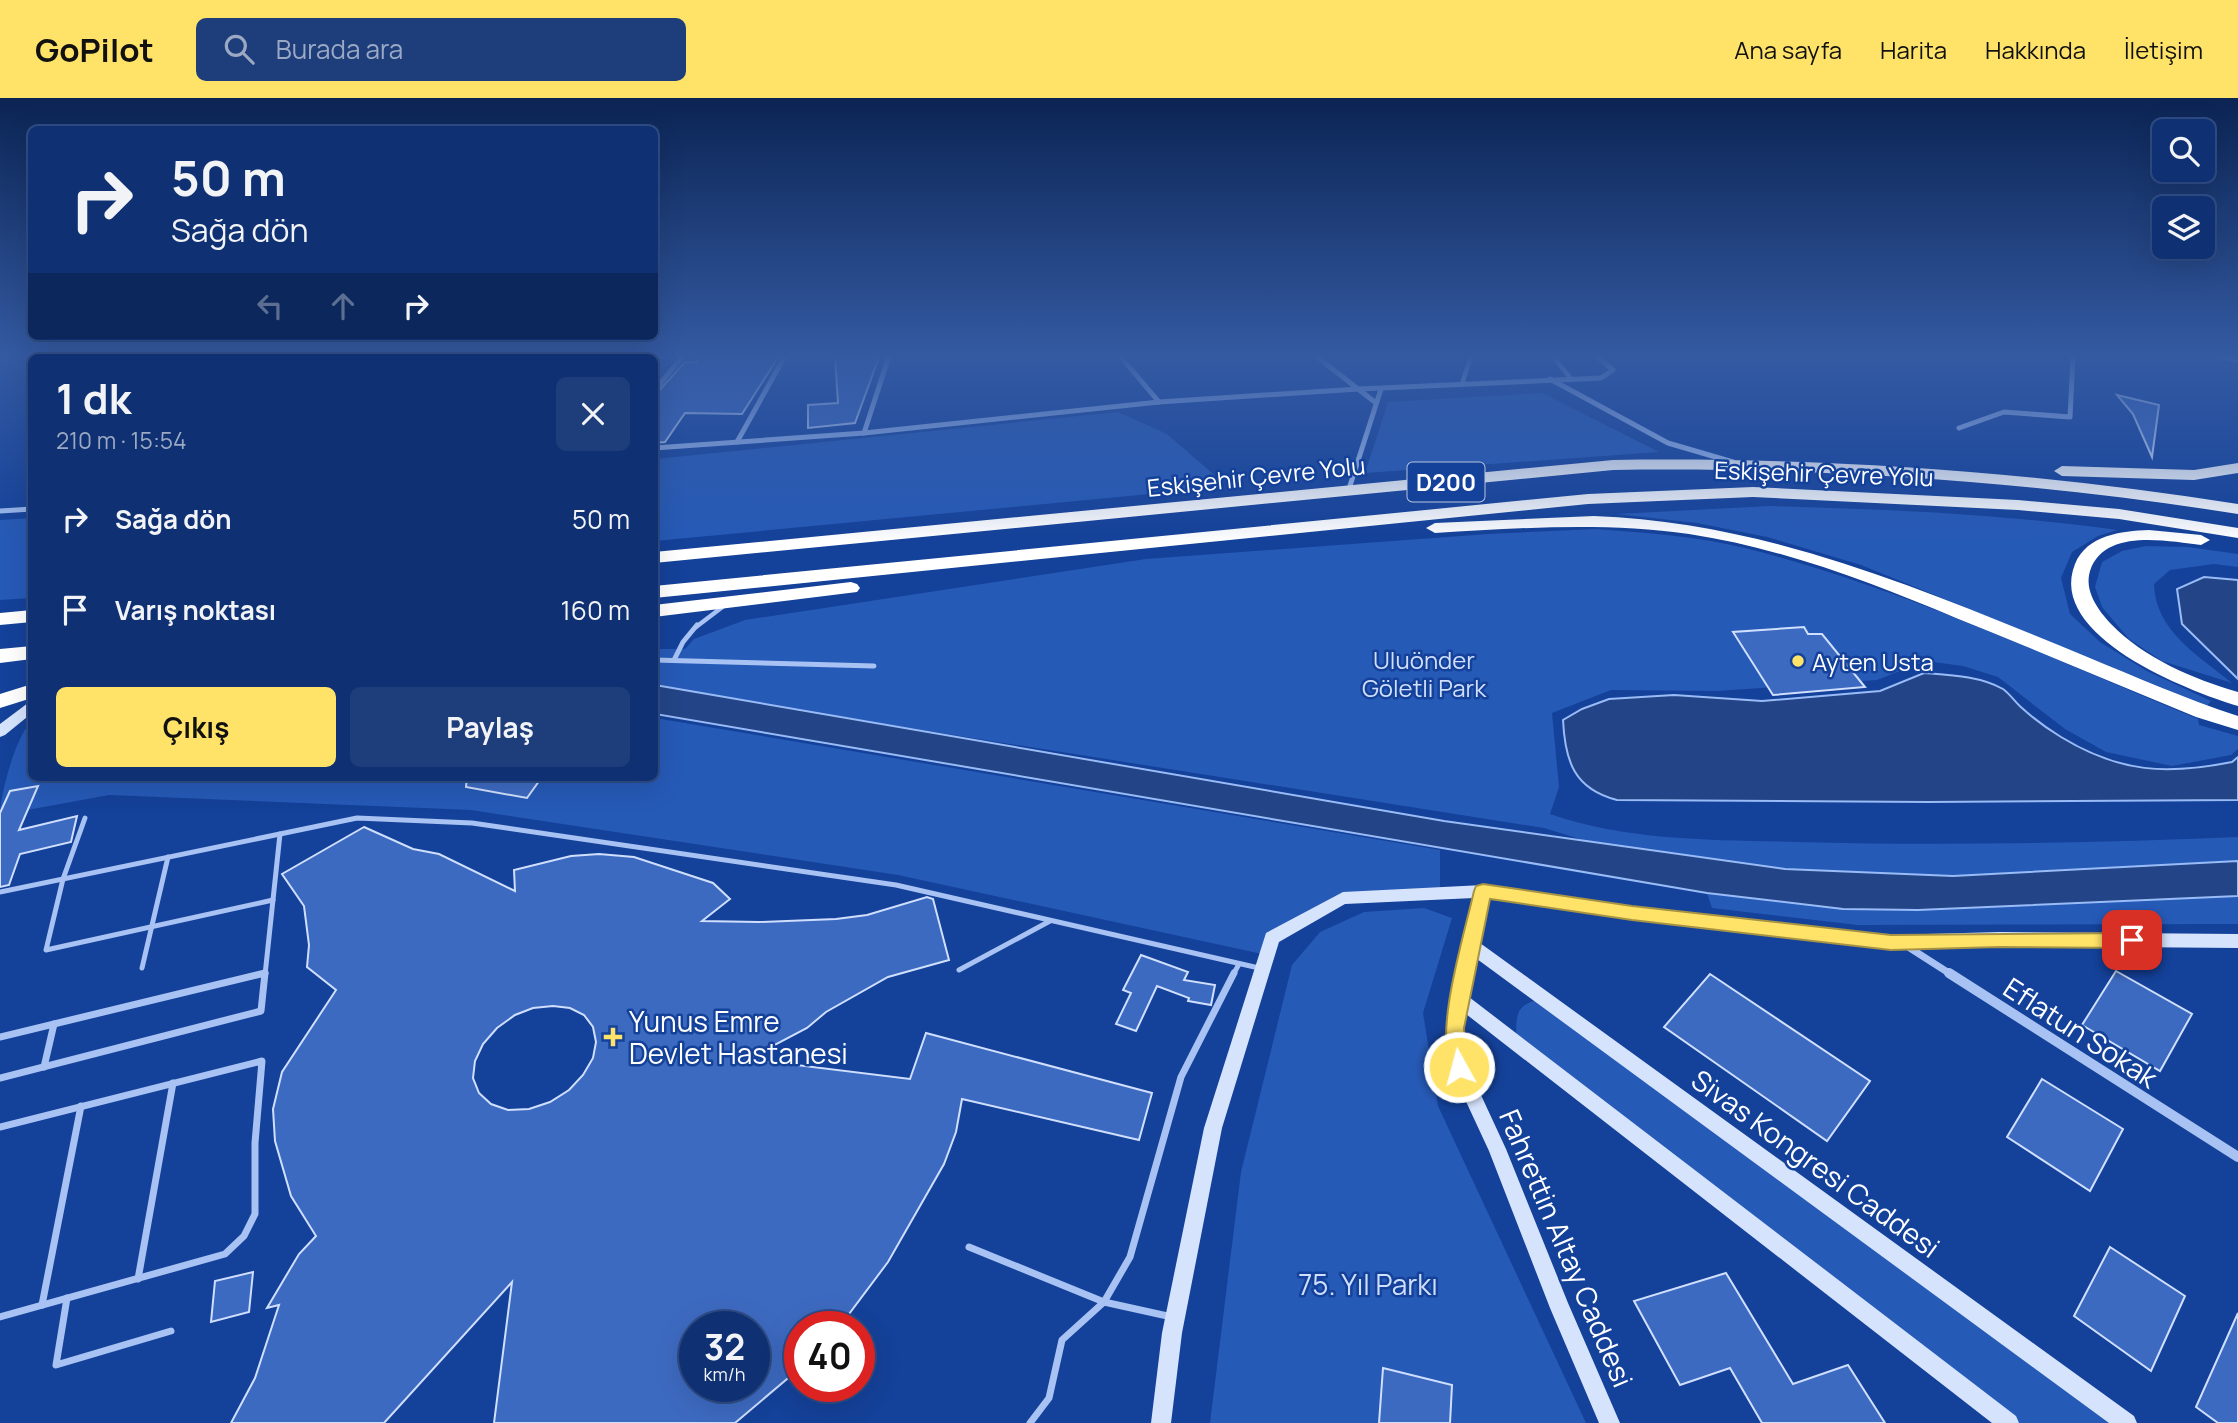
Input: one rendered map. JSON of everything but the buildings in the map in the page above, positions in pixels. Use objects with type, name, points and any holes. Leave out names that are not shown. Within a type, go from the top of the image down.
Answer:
[{"type":"highway","name":"Eskişehir Çevre Yolu","points":[[658,558],[1613,465],[1734,462],[1885,467],[2075,485],[2238,509]]},
{"type":"highway","points":[[1885,467],[2169,475],[2194,475],[2238,468]]},
{"type":"highway","name":"Eskişehir Çevre Yolu","points":[[658,592],[1588,499],[1753,492],[2018,505],[2119,514],[2238,533]]},
{"type":"highway","points":[[1277,530],[1370,531],[1572,520],[1631,522],[1691,529],[1794,552],[1906,590],[2203,712],[2238,723]]},
{"type":"highway","points":[[2238,544],[2179,538],[2120,537],[2092,549],[2082,566],[2078,587],[2092,614],[2130,650],[2190,683],[2238,699]]},
{"type":"highway","points":[[658,611],[1056,564],[1127,545]]},
{"type":"highway","points":[[0,620],[28,616]]},
{"type":"highway","points":[[0,656],[28,652]]},
{"type":"highway","points":[[0,702],[28,692]]},
{"type":"street","points":[[737,442],[750,418]]},
{"type":"street","points":[[864,433],[869,418]]},
{"type":"street","points":[[658,448],[864,433],[1008,418]]},
{"type":"street","points":[[1348,492],[1371,418]]},
{"type":"street","points":[[1622,418],[1668,443],[1734,462]]},
{"type":"street","points":[[1959,428],[1988,418]]},
{"type":"street","points":[[0,511],[28,509]]},
{"type":"street","points":[[0,732],[28,708]]},
{"type":"street","points":[[1161,1423],[1175,1318],[1213,1128],[1272,938],[1343,898],[1483,891],[1632,913],[1900,942],[1999,939],[2238,941]]},
{"type":"street","name":"Fahrettin Altay Caddesi","points":[[1483,891],[1454,1028],[1459,1067],[1497,1149],[1560,1308],[1611,1423]]},
{"type":"street","name":"Eflatun Sokak","points":[[1900,942],[2238,1157]]},
{"type":"street","name":"Sivas Kongresi Caddesi","points":[[1473,947],[2127,1423]]},
{"type":"street","points":[[1460,1000],[2009,1423]]},
{"type":"lane","points":[[674,660],[683,639],[695,625],[730,602]]},
{"type":"lane","points":[[658,660],[874,666]]},
{"type":"lane","points":[[85,818],[63,879],[46,950],[273,900]]},
{"type":"lane","points":[[0,893],[357,818],[472,823],[896,885],[1263,969]]},
{"type":"lane","points":[[0,1079],[261,1012],[280,834]]},
{"type":"lane","points":[[142,968],[169,857]]},
{"type":"lane","points":[[959,970],[1050,920]]},
{"type":"lane","points":[[1030,1423],[1049,1398],[1062,1340],[1104,1302],[1130,1258],[1181,1077],[1239,964]]},
{"type":"lane","points":[[0,1037],[265,973]]},
{"type":"lane","points":[[44,1067],[54,1024]]},
{"type":"lane","points":[[0,1127],[262,1061],[255,1143],[255,1214],[244,1236],[225,1254],[0,1317]]},
{"type":"lane","points":[[138,1279],[173,1083]]},
{"type":"lane","points":[[42,1305],[81,1107]]},
{"type":"lane","points":[[969,1247],[1104,1302],[1175,1318]]},
{"type":"lane","points":[[67,1298],[56,1365],[171,1331]]},
{"type":"green space","points":[[1061,418],[1131,418],[1167,434],[1219,479],[1223,487],[658,541],[658,459]]},
{"type":"green space","points":[[1383,418],[1591,418],[1659,452],[1365,473]]},
{"type":"green space","points":[[1770,506],[1944,513],[2117,530],[2098,536],[2072,552],[2061,578],[2070,614],[2100,642],[2147,671],[2211,701],[2207,706],[1861,565],[1767,537],[1697,523],[1616,514]]},
{"type":"green space","points":[[28,518],[28,598],[0,600],[0,520]]},
{"type":"green space","name":"Uluönder Göletli Park","points":[[1596,529],[1671,536],[1745,548],[1860,582],[1917,603],[2198,719],[2199,725],[2238,736],[2238,749],[2231,755],[2172,766],[2106,752],[2065,729],[1998,677],[1963,666],[1926,661],[1877,680],[1716,691],[1611,690],[1552,713],[1559,787],[1550,814],[1579,823],[1640,834],[1735,841],[1962,844],[2238,837],[2238,861],[1953,876],[1785,869],[1593,843],[1544,828],[890,725],[658,686],[658,649],[685,649],[694,639],[745,620],[1146,559],[1488,534]]},
{"type":"green space","points":[[2146,546],[2188,547],[2238,554],[2238,567],[2214,564],[2170,570],[2154,584],[2156,601],[2170,629],[2193,652],[2232,683],[2162,661],[2129,639],[2102,607],[2095,587],[2102,562],[2122,551]]},
{"type":"green space","points":[[658,719],[1440,850],[1440,889],[1342,894],[1262,954],[898,875],[471,810],[109,795],[0,815],[6,780],[28,726],[28,781],[658,781]]},
{"type":"green space","points":[[1707,893],[1843,909],[1918,910],[2238,896],[2238,924],[1858,925],[1712,908]]},
{"type":"green space","name":"75. Yıl Parkı","points":[[1424,908],[1452,918],[1423,1013],[1438,1106],[1586,1423],[1210,1423],[1241,1172],[1292,965],[1320,932],[1364,912]]},
{"type":"green space","points":[[1540,1000],[2112,1423],[2015,1423],[1517,1040],[1518,1013],[1526,1005]]},
{"type":"shaded area","points":[[2204,577],[2238,580],[2238,679],[2182,624],[2177,589]]},
{"type":"shaded area","points":[[1924,673],[1985,681],[2003,689],[2031,716],[2061,737],[2103,758],[2124,764],[2144,768],[2186,769],[2232,762],[2238,757],[2238,800],[1617,800],[1602,795],[1582,781],[1566,748],[1563,720],[1582,709],[1609,699],[1674,695],[1762,701],[1880,691]]},
{"type":"shaded area","points":[[658,686],[1444,821],[1785,869],[1953,876],[2238,861],[2238,896],[1918,910],[1843,909],[1707,893],[658,715]]},
{"type":"place","name":"Ayten Usta","points":[[1798,661]]},
{"type":"place","name":"Yunus Emre Devlet Hastanesi","points":[[613,1037]]},
{"type":"route","points":[[1459,1067],[1454,1028],[1483,891],[1632,913],[1891,942],[1999,939],[2132,940]]}]
